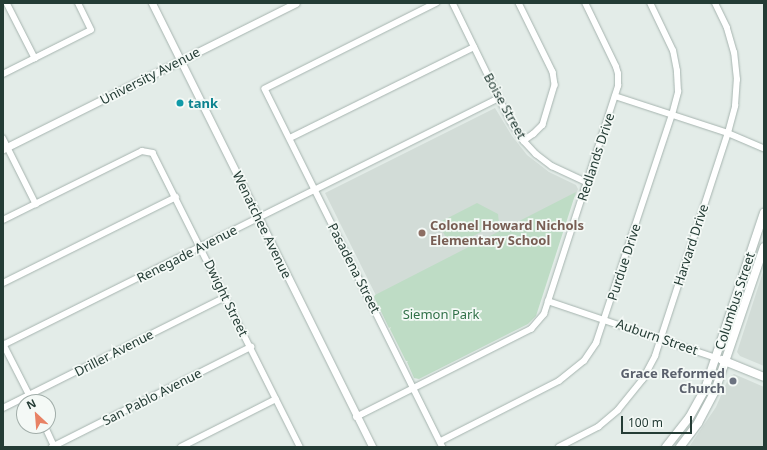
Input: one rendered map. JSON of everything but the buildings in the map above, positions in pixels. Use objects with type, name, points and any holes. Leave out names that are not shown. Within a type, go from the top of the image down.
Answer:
[{"type":"main road","name":"Columbus Street","points":[[666,447],[681,429],[699,402],[716,358],[764,213]]},
{"type":"main road","name":"Columbus Street","points":[[680,447],[708,407],[726,362],[764,247]]},
{"type":"main road","name":"Auburn Street","points":[[716,358],[764,376]]},
{"type":"street","points":[[8,3],[35,58]]},
{"type":"street","points":[[3,74],[91,30],[78,3]]},
{"type":"street","name":"Wenatchee Avenue","points":[[152,3],[372,447]]},
{"type":"street","name":"University Avenue","points":[[5,148],[296,3]]},
{"type":"street","name":"Pasadena Street","points":[[437,3],[265,88],[443,447]]},
{"type":"street","name":"Boise Street","points":[[453,3],[511,122],[524,141],[536,154],[552,166],[587,182]]},
{"type":"street","points":[[519,3],[553,72],[555,85],[542,125],[534,134],[524,141]]},
{"type":"street","name":"Redlands Drive","points":[[356,417],[531,329],[540,320],[548,301],[618,86],[618,74],[584,3]]},
{"type":"street","name":"Purdue Drive","points":[[440,441],[568,376],[591,352],[605,320],[672,115],[678,92],[676,61],[669,41],[650,3]]},
{"type":"street","name":"Harvard Drive","points":[[560,447],[598,427],[627,401],[649,368],[661,338],[728,133],[735,106],[736,66],[731,41],[715,3]]},
{"type":"street","points":[[290,138],[474,47]]},
{"type":"street","points":[[615,96],[728,133],[764,148]]},
{"type":"street","name":"Renegade Avenue","points":[[3,344],[499,98]]},
{"type":"street","points":[[3,138],[5,148],[36,204],[3,220]]},
{"type":"street","name":"Dwight Street","points":[[36,204],[142,151],[149,151],[156,156],[300,447]]},
{"type":"street","points":[[3,283],[176,196]]},
{"type":"street","name":"Driller Avenue","points":[[31,394],[226,297]]},
{"type":"street","name":"Auburn Street","points":[[548,301],[661,338],[716,358]]},
{"type":"street","points":[[3,344],[28,394]]},
{"type":"street","name":"San Pablo Avenue","points":[[54,447],[251,348]]},
{"type":"street","points":[[181,447],[276,399]]},
{"type":"street","name":"Driller Avenue","points":[[3,408],[16,402]]},
{"type":"street","points":[[48,434],[54,447]]},
{"type":"shaded area","name":"Colonel Howard Nichols Elementary School","points":[[495,108],[512,136],[527,155],[549,172],[576,185],[578,189],[576,195],[416,376],[325,193]]},
{"type":"shaded area","points":[[764,269],[764,366],[740,356],[737,352]]},
{"type":"shaded area","points":[[734,374],[764,387],[764,447],[689,447],[716,407],[729,377]]},
{"type":"green space","name":"Siemon Park","points":[[576,192],[536,316],[528,324],[419,379],[414,378],[407,362],[408,361],[406,361],[390,329],[391,327],[389,328],[374,297],[375,295]]},
{"type":"green space","points":[[477,203],[498,214],[499,223],[451,247],[441,228],[442,221]]},
{"type":"place","name":"tank","points":[[180,103]]},
{"type":"place","name":"Colonel Howard Nichols Elementary School","points":[[422,233]]},
{"type":"place","name":"Grace Reformed Church","points":[[733,381]]}]
